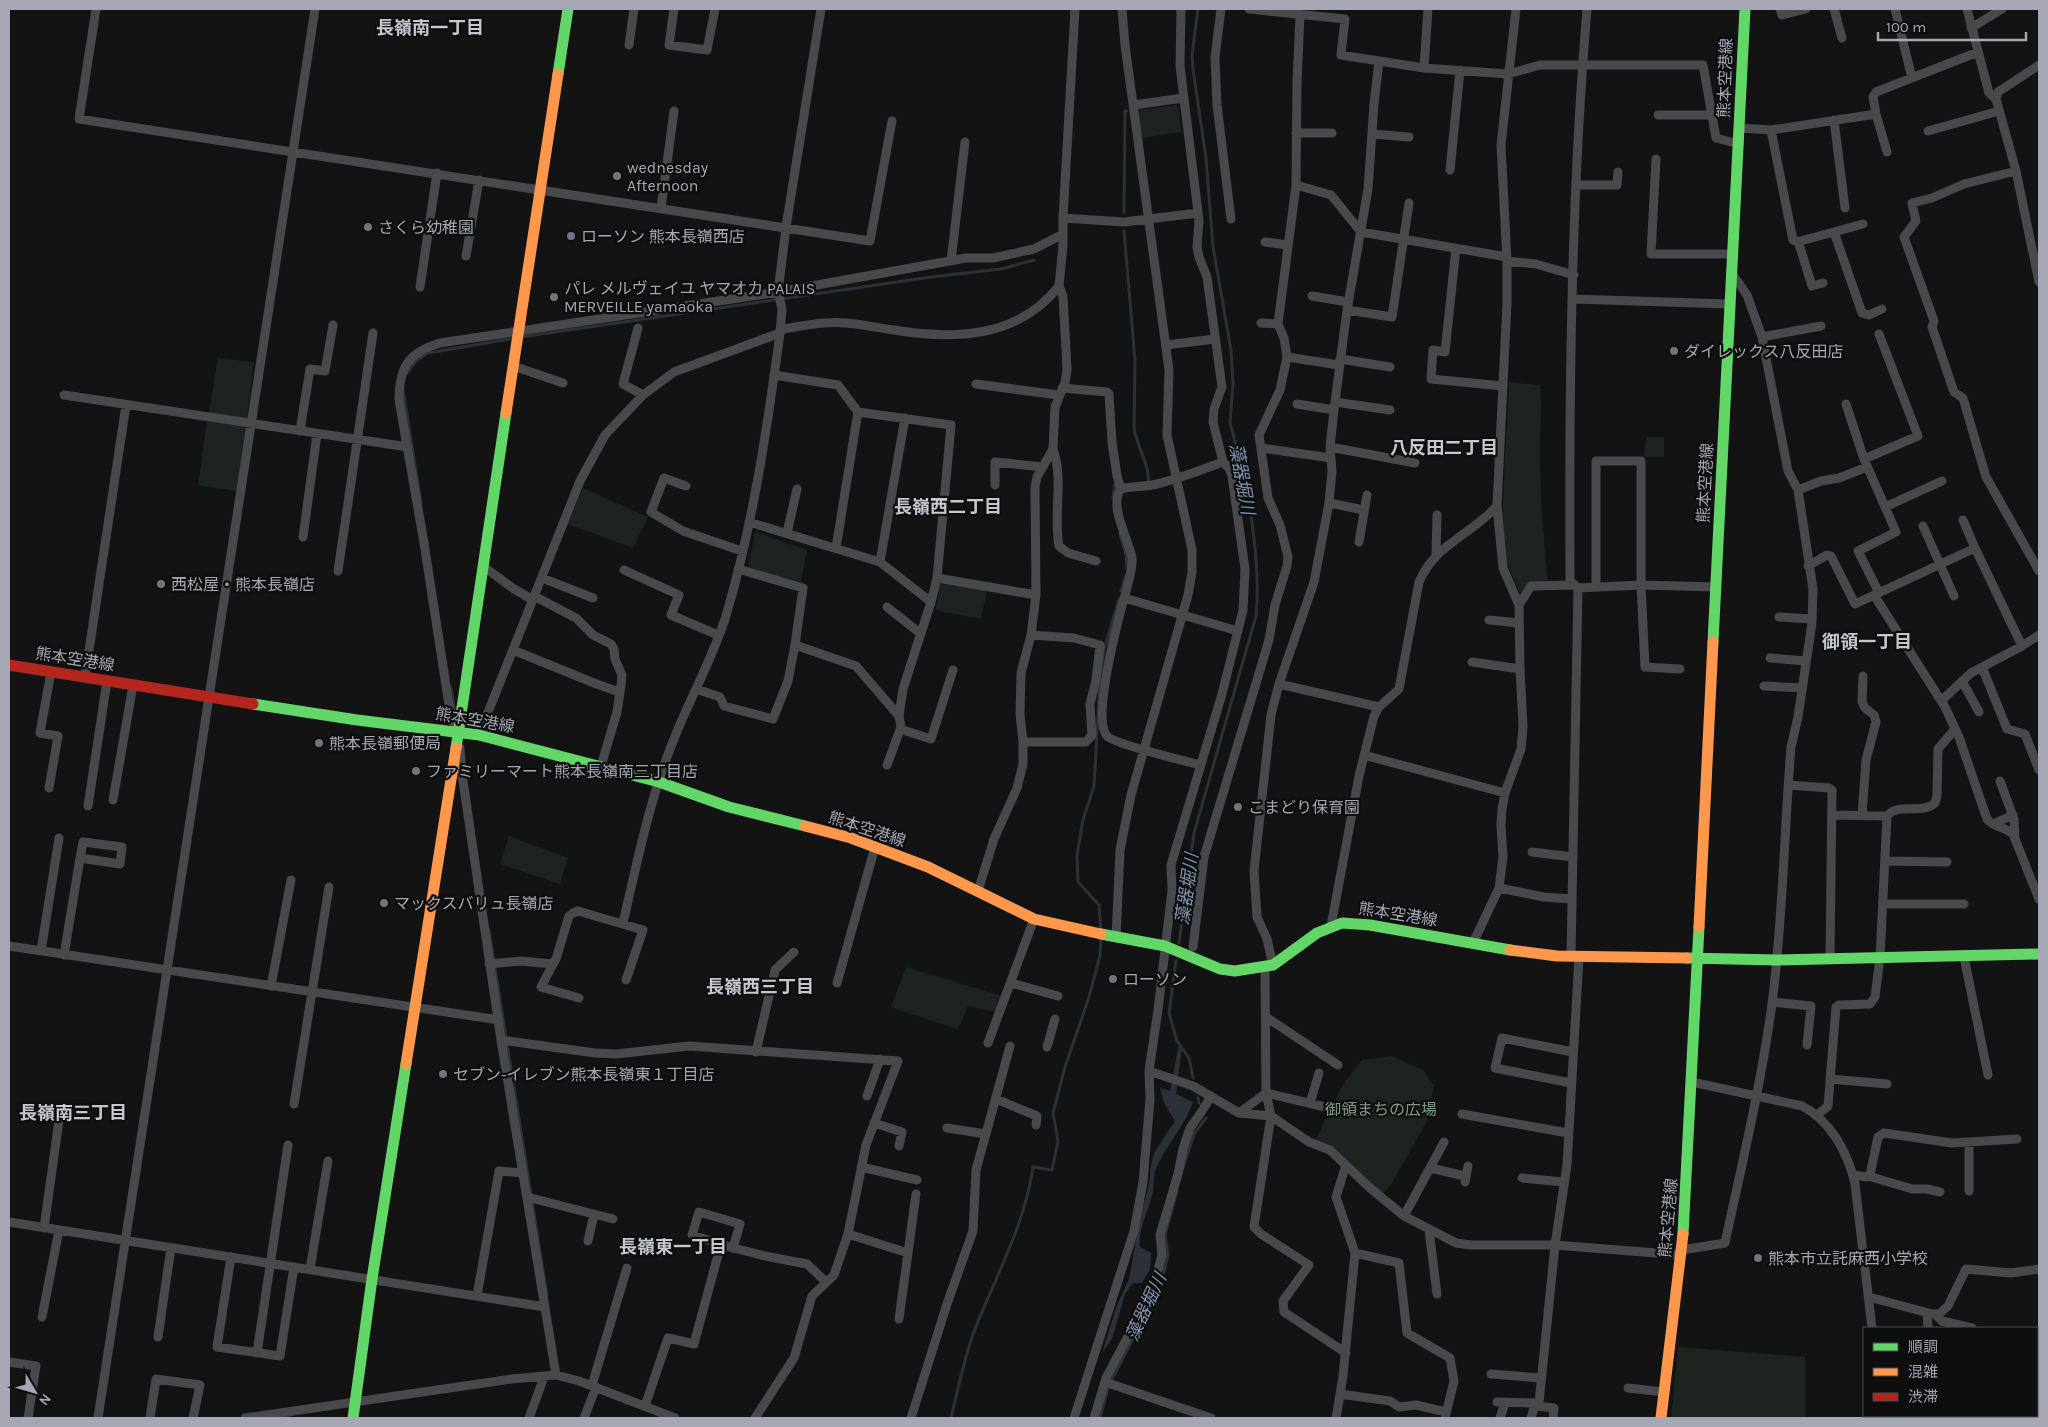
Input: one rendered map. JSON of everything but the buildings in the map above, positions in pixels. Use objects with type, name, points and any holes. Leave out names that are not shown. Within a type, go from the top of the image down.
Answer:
[{"type":"main road","points":[[353,1418],[372,1279],[459,732],[568,9]]},
{"type":"main road","name":"熊本空港線","points":[[1661,1418],[1682,1252],[1745,9]]},
{"type":"main road","name":"熊本空港線","points":[[9,666],[357,720],[479,735],[659,782],[729,807],[851,838],[928,867],[1034,919],[1095,934],[1165,946],[1220,969],[1235,970],[1269,965],[1317,933],[1342,923],[1370,925],[1527,954],[1697,958]]},
{"type":"main road","points":[[1697,958],[1777,960],[2039,954]]},
{"type":"street","points":[[96,9],[79,119],[870,241],[892,122]]},
{"type":"street","points":[[98,1418],[315,9]]},
{"type":"street","points":[[629,45],[634,9]]},
{"type":"street","points":[[674,9],[669,45],[708,50],[715,9]]},
{"type":"street","points":[[623,923],[641,845],[659,782],[672,744],[724,620],[749,522],[780,332],[782,309],[778,292],[820,9]]},
{"type":"street","points":[[1075,9],[1063,245],[1059,286],[1063,296],[1067,369],[1055,407],[1053,450],[1058,465],[1057,514],[1059,546],[1068,553],[1096,561]]},
{"type":"street","points":[[1112,937],[1120,850],[1132,795],[1190,584],[1192,561],[1189,534],[1167,435],[1170,383],[1166,345],[1125,45],[1122,9]]},
{"type":"street","points":[[1074,1418],[1134,1231],[1143,1182],[1150,1099],[1149,1071],[1172,890],[1171,865],[1243,610],[1245,569],[1232,476],[1230,468],[1223,462],[1213,416],[1222,387],[1207,277],[1197,252],[1198,213],[1180,66],[1181,9]]},
{"type":"street","points":[[1221,9],[1215,57],[1217,106],[1231,219]]},
{"type":"street","points":[[1248,9],[1320,13],[1345,19],[1342,55],[1424,68],[1508,74],[1540,65],[1704,65],[1717,139],[1739,144]]},
{"type":"street","points":[[1424,68],[1428,9]]},
{"type":"street","points":[[1472,943],[1500,888],[1503,869],[1501,825],[1505,793],[1522,744],[1523,717],[1519,604],[1503,568],[1497,506],[1507,259],[1502,145],[1516,9]]},
{"type":"street","points":[[1576,586],[1570,581],[1570,433],[1576,185],[1587,9]]},
{"type":"street","points":[[1780,9],[1782,15],[1806,9]]},
{"type":"street","points":[[1834,9],[1842,38]]},
{"type":"street","points":[[1895,9],[1912,78]]},
{"type":"street","points":[[1967,9],[1989,93],[1996,99]]},
{"type":"street","points":[[1971,28],[2002,9]]},
{"type":"street","points":[[1193,947],[1204,857],[1270,636],[1275,605],[1288,562],[1285,540],[1268,498],[1259,435],[1280,390],[1287,356],[1286,344],[1278,324],[1296,185],[1295,13]]},
{"type":"street","points":[[1887,152],[1876,114],[1874,94],[1978,52]]},
{"type":"street","points":[[1346,1353],[1284,1312],[1283,1301],[1309,1265],[1261,1234],[1254,1227],[1271,1116],[1266,1093],[1266,1017],[1269,965],[1267,939],[1257,917],[1254,871],[1271,715],[1314,582],[1332,485],[1330,447],[1334,406],[1347,306],[1368,189],[1379,61]]},
{"type":"street","points":[[2039,65],[1998,92],[1996,99],[2016,171],[2039,282]]},
{"type":"street","points":[[1450,170],[1460,70]]},
{"type":"street","points":[[1134,105],[1183,98]]},
{"type":"street","points":[[661,208],[674,111]]},
{"type":"street","points":[[1928,131],[1999,111]]},
{"type":"street","points":[[1740,128],[1771,130],[1876,114]]},
{"type":"street","points":[[1658,115],[1712,115]]},
{"type":"street","points":[[1834,120],[1845,208]]},
{"type":"street","points":[[1771,130],[1792,240],[1798,241],[1863,224]]},
{"type":"street","points":[[1296,132],[1332,133]]},
{"type":"street","points":[[1373,134],[1409,137]]},
{"type":"street","points":[[950,261],[965,142]]},
{"type":"street","points":[[1656,159],[1651,254],[1732,254]]},
{"type":"street","points":[[2016,171],[1964,184],[1932,198],[1912,203],[1916,221],[1904,237],[1934,322],[1932,327],[1954,392],[1963,398],[1986,477],[2039,571]]},
{"type":"street","points":[[1576,185],[1617,185],[1618,172]]},
{"type":"street","points":[[420,288],[438,174]]},
{"type":"street","points":[[466,256],[479,180]]},
{"type":"street","points":[[1296,185],[1331,195],[1360,232],[1536,264],[1574,275]]},
{"type":"street","points":[[1312,296],[1392,317],[1410,203]]},
{"type":"street","points":[[1063,218],[1124,222],[1198,213]]},
{"type":"street","points":[[1834,232],[1861,311],[1867,315],[1882,309]]},
{"type":"street","points":[[556,1375],[489,964],[462,774],[459,732],[451,718],[399,400],[399,385],[402,371],[408,360],[424,347],[440,343],[778,292],[966,258],[993,258],[1034,248],[1063,234]]},
{"type":"street","points":[[1798,241],[1812,286],[1823,283]]},
{"type":"street","points":[[1265,242],[1288,245]]},
{"type":"street","points":[[1456,248],[1445,352],[1433,350],[1431,379],[1503,386]]},
{"type":"street","points":[[1149,1071],[1193,1086],[1239,1113],[1271,1116],[1309,1142],[1330,1150],[1404,1216],[1456,1243],[1555,1245],[1682,1252],[1725,1243],[1756,1096],[1772,1002],[1777,960],[1791,747],[1812,619],[1812,589],[1798,490],[1788,471],[1762,337],[1747,295],[1731,272]]},
{"type":"street","points":[[479,735],[580,481],[596,448],[605,435],[643,395],[674,372],[780,332],[843,322],[931,334],[976,333],[1004,327],[1017,321],[1051,297],[1059,286]]},
{"type":"street","points":[[1573,299],[1729,304]]},
{"type":"street","points":[[1261,324],[1278,324]]},
{"type":"street","points":[[300,431],[310,369],[326,371],[333,325]]},
{"type":"street","points":[[1762,337],[1821,326]]},
{"type":"street","points":[[638,328],[623,384],[643,395]]},
{"type":"street","points":[[338,571],[373,333]]},
{"type":"street","points":[[1798,490],[1821,481],[1837,479],[1918,436],[1879,334]]},
{"type":"street","points":[[1166,345],[1215,339]]},
{"type":"street","points":[[1287,356],[1390,367]]},
{"type":"street","points":[[513,366],[563,383]]},
{"type":"street","points":[[774,375],[838,385],[858,412],[836,548]]},
{"type":"street","points":[[976,384],[1060,392],[1107,392],[1110,394],[1113,448],[1120,489],[1117,497],[1118,512],[1132,561],[1112,644],[1103,703],[1105,734],[1110,738],[1144,750],[1200,766]]},
{"type":"street","points":[[64,395],[126,406],[408,447]]},
{"type":"street","points":[[1297,404],[1390,410]]},
{"type":"street","points":[[1846,404],[1866,463],[1896,532],[1858,551],[1876,594],[1941,700],[1955,729],[1987,819],[2010,832],[2015,839],[2039,899]]},
{"type":"street","points":[[85,677],[126,406]]},
{"type":"street","points":[[858,412],[951,425],[937,578],[903,689],[899,716],[900,729],[887,766]]},
{"type":"street","points":[[880,562],[905,418]]},
{"type":"street","points":[[303,537],[317,434]]},
{"type":"street","points":[[1330,447],[1415,463]]},
{"type":"street","points":[[1261,448],[1331,458]]},
{"type":"street","points":[[978,891],[994,839],[1017,788],[1023,764],[1020,714],[1021,673],[1031,635],[1036,595],[1035,486],[1037,477],[1053,450]]},
{"type":"street","points":[[1596,587],[1596,461],[1641,462],[1641,585],[1645,667],[1680,669]]},
{"type":"street","points":[[994,485],[995,462],[1043,467]]},
{"type":"street","points":[[1120,489],[1176,479],[1223,462]]},
{"type":"street","points":[[686,486],[664,478],[651,512],[683,531],[742,551]]},
{"type":"street","points":[[1885,507],[1942,482]]},
{"type":"street","points":[[787,533],[796,489]]},
{"type":"street","points":[[1359,542],[1367,495]]},
{"type":"street","points":[[1329,503],[1364,510]]},
{"type":"street","points":[[1331,926],[1364,755],[1374,716],[1379,707],[1399,689],[1419,582],[1425,568],[1436,555],[1497,506]]},
{"type":"street","points":[[1436,555],[1437,515]]},
{"type":"street","points":[[1963,520],[2022,646]]},
{"type":"street","points":[[749,522],[880,562],[931,602]]},
{"type":"street","points":[[1923,526],[1954,596]]},
{"type":"street","points":[[1808,566],[1826,556],[1830,556],[1855,604],[1975,548]]},
{"type":"street","points":[[483,566],[514,590],[576,618],[593,635],[611,644],[614,649],[615,658],[622,675],[617,712],[601,766]]},
{"type":"street","points":[[696,689],[720,697],[724,706],[773,719],[788,681],[804,588],[738,569]]},
{"type":"street","points":[[624,570],[679,595],[671,615],[718,635]]},
{"type":"street","points":[[542,578],[592,598]]},
{"type":"street","points":[[937,578],[1036,595]]},
{"type":"street","points":[[1519,604],[1531,586],[1596,587],[1641,585],[1716,587]]},
{"type":"street","points":[[1531,1418],[1534,1408],[1538,1405],[1555,1245],[1564,1182],[1573,1052],[1575,956],[1572,899],[1576,586]]},
{"type":"street","points":[[1124,598],[1238,631]]},
{"type":"street","points":[[887,607],[921,634]]},
{"type":"street","points":[[1779,617],[1812,619]]},
{"type":"street","points":[[1488,620],[1520,623]]},
{"type":"street","points":[[1023,742],[1086,742],[1092,735],[1090,704],[1096,680],[1100,645],[1074,638],[1031,635]]},
{"type":"street","points":[[1941,700],[1971,673],[2039,635]]},
{"type":"street","points":[[795,645],[856,666],[899,716]]},
{"type":"street","points":[[513,650],[619,692]]},
{"type":"street","points":[[1770,658],[1806,661]]},
{"type":"street","points":[[1472,662],[1520,668]]},
{"type":"street","points":[[1982,667],[2007,729],[2025,734],[2039,770]]},
{"type":"street","points":[[900,729],[931,740],[953,670]]},
{"type":"street","points":[[49,788],[58,736],[40,732],[51,672]]},
{"type":"street","points":[[1862,815],[1866,760],[1876,722],[1874,715],[1865,708],[1862,702],[1864,676]]},
{"type":"street","points":[[88,806],[107,681]]},
{"type":"street","points":[[1962,681],[1980,712]]},
{"type":"street","points":[[1280,684],[1379,707]]},
{"type":"street","points":[[113,800],[133,685]]},
{"type":"street","points":[[1764,686],[1802,688]]},
{"type":"street","points":[[1817,1115],[1828,1106],[1836,1007],[1838,1005],[1870,1004],[1874,1000],[1880,958],[1887,816],[1893,810],[1926,808],[1935,803],[1937,796],[1938,750],[1955,729]]},
{"type":"street","points":[[1364,755],[1505,793]]},
{"type":"street","points":[[2000,781],[2013,815],[2015,839]]},
{"type":"street","points":[[1788,785],[1831,789],[1833,792],[1830,959]]},
{"type":"street","points":[[1832,815],[1887,816]]},
{"type":"street","points":[[1993,824],[2013,815]]},
{"type":"street","points":[[41,951],[59,838]]},
{"type":"street","points":[[64,954],[80,858],[83,842],[122,847],[120,864],[80,858]]},
{"type":"street","points":[[837,983],[875,847]]},
{"type":"street","points":[[1532,852],[1573,857]]},
{"type":"street","points":[[1885,861],[1947,862]]},
{"type":"street","points":[[271,986],[291,880]]},
{"type":"street","points":[[294,1104],[329,887]]},
{"type":"street","points":[[1500,888],[1544,897],[1572,899]]},
{"type":"street","points":[[1883,904],[1964,904]]},
{"type":"street","points":[[579,998],[540,987],[556,959],[573,912],[578,911],[643,930],[626,980]]},
{"type":"street","points":[[988,1043],[1034,919]]},
{"type":"street","points":[[9,946],[499,1020]]},
{"type":"street","points":[[756,1052],[775,970],[794,952]]},
{"type":"street","points":[[1964,957],[1988,1075]]},
{"type":"street","points":[[489,964],[520,962],[553,964]]},
{"type":"street","points":[[1011,983],[1058,996]]},
{"type":"street","points":[[1772,1002],[1811,1006],[1807,1045]]},
{"type":"street","points":[[1266,1017],[1338,1065]]},
{"type":"street","points":[[1047,1047],[1055,1019]]},
{"type":"street","points":[[1571,1083],[1495,1068],[1502,1038],[1573,1052]]},
{"type":"street","points":[[501,1040],[595,1054],[616,1054],[689,1046],[898,1061],[866,1145],[848,1234],[834,1275],[812,1296],[794,1358],[755,1418]]},
{"type":"street","points":[[911,1418],[947,1304],[973,1231],[976,1170],[1010,1046]]},
{"type":"street","points":[[867,1096],[880,1060]]},
{"type":"street","points":[[1310,1103],[1319,1073]]},
{"type":"street","points":[[1830,1079],[1887,1084]]},
{"type":"street","points":[[1692,1082],[1802,1106],[1817,1115],[1827,1125],[1853,1175],[1872,1327]]},
{"type":"street","points":[[1239,1113],[1266,1093],[1325,1107]]},
{"type":"street","points":[[1094,1418],[1104,1382],[1153,1289],[1162,1255],[1160,1235],[1178,1174],[1183,1149],[1190,1128],[1211,1096]]},
{"type":"street","points":[[996,1099],[1037,1116],[1036,1125]]},
{"type":"street","points":[[44,1228],[60,1113]]},
{"type":"street","points":[[1462,1114],[1568,1133]]},
{"type":"street","points":[[874,1124],[902,1132],[899,1146]]},
{"type":"street","points":[[947,1128],[986,1134]]},
{"type":"street","points":[[1868,1176],[1871,1172],[1878,1137],[1882,1133],[1952,1143],[2017,1139]]},
{"type":"street","points":[[1404,1216],[1444,1142]]},
{"type":"street","points":[[1969,1142],[1969,1191]]},
{"type":"street","points":[[257,1353],[288,1145]]},
{"type":"street","points":[[310,1269],[328,1161]]},
{"type":"street","points":[[1336,1418],[1346,1353],[1355,1253],[1336,1197],[1346,1165]]},
{"type":"street","points":[[861,1167],[917,1180]]},
{"type":"street","points":[[1430,1168],[1466,1175]]},
{"type":"street","points":[[477,1296],[499,1171],[523,1173]]},
{"type":"street","points":[[1853,1175],[1868,1176],[1912,1189],[1940,1192]]},
{"type":"street","points":[[1522,1178],[1564,1182]]},
{"type":"street","points":[[899,1319],[916,1194]]},
{"type":"street","points":[[527,1197],[613,1219]]},
{"type":"street","points":[[733,1248],[740,1224],[699,1212],[692,1235],[733,1248],[807,1264],[826,1282]]},
{"type":"street","points":[[588,1241],[594,1214]]},
{"type":"street","points":[[9,1222],[545,1307]]},
{"type":"street","points":[[42,1317],[59,1230]]},
{"type":"street","points":[[1429,1230],[1437,1294]]},
{"type":"street","points":[[848,1234],[908,1253]]},
{"type":"street","points":[[645,1406],[668,1338],[694,1344],[720,1244]]},
{"type":"street","points":[[158,1337],[171,1248]]},
{"type":"street","points":[[1340,1394],[1390,1401],[1399,1406],[1416,1405],[1445,1415],[1454,1381],[1450,1358],[1407,1333],[1399,1263],[1355,1253]]},
{"type":"street","points":[[231,1257],[217,1348],[280,1356],[294,1267]]},
{"type":"street","points":[[584,1418],[627,1268]]},
{"type":"street","points":[[1932,1314],[1942,1313],[1945,1310],[1966,1269],[2011,1273],[2039,1269]]},
{"type":"street","points":[[1869,1297],[1932,1314],[1942,1321],[1968,1327]]},
{"type":"street","points":[[1928,1327],[1932,1314]]},
{"type":"street","points":[[9,1362],[36,1366],[28,1418]]},
{"type":"street","points":[[1491,1374],[1541,1378]]},
{"type":"street","points":[[245,1418],[512,1378],[556,1375],[594,1386],[675,1418]]},
{"type":"street","points":[[529,1418],[544,1377]]},
{"type":"street","points":[[150,1418],[156,1379],[200,1385],[193,1418]]},
{"type":"street","points":[[1104,1382],[1211,1418]]},
{"type":"street","points":[[1628,1388],[1664,1392]]},
{"type":"street","points":[[1500,1418],[1501,1403],[1554,1408],[1553,1418]]},
{"type":"green space","points":[[1176,105],[1179,108],[1181,132],[1142,138],[1139,113],[1141,110]]},
{"type":"green space","points":[[218,358],[254,362],[247,419],[209,413]]},
{"type":"green space","points":[[1509,382],[1540,385],[1541,392],[1541,492],[1548,581],[1530,583],[1520,593],[1507,563],[1502,522]]},
{"type":"green space","points":[[207,421],[247,427],[237,491],[198,485]]},
{"type":"green space","points":[[1646,437],[1664,437],[1664,457],[1644,457]]},
{"type":"green space","points":[[583,488],[648,517],[633,548],[568,524]]},
{"type":"green space","points":[[755,532],[807,550],[801,582],[748,568]]},
{"type":"green space","points":[[940,584],[987,590],[981,619],[936,610]]},
{"type":"green space","points":[[509,836],[568,858],[560,884],[500,864]]},
{"type":"green space","points":[[906,967],[1002,996],[996,1012],[968,1006],[958,1029],[891,1007]]},
{"type":"green space","name":"御領まちの広場","points":[[1392,1056],[1423,1070],[1434,1085],[1427,1121],[1392,1183],[1383,1194],[1334,1149],[1315,1141],[1344,1083],[1362,1060]]},
{"type":"green space","points":[[1678,1347],[1805,1357],[1805,1418],[1671,1418]]},
{"type":"shaded area","points":[[1179,1044],[1182,1047],[1176,1094],[1193,1102],[1190,1111],[1160,1160],[1155,1172],[1153,1192],[1140,1240],[1140,1247],[1151,1253],[1150,1269],[1142,1283],[1133,1283],[1125,1294],[1112,1339],[1102,1353],[1117,1305],[1129,1279],[1154,1153],[1175,1121],[1164,1103],[1160,1088],[1170,1091]]},
{"type":"waterway","name":"藻器堀川","points":[[1179,943],[1194,833],[1256,616],[1257,597],[1256,559],[1244,464],[1237,450],[1230,422],[1233,385],[1231,350],[1213,247],[1206,158],[1193,69],[1192,55],[1198,9]]},
{"type":"waterway","points":[[1124,213],[1125,111],[1127,111]]},
{"type":"waterway","points":[[1124,231],[1135,360],[1134,428],[1147,470],[1148,482]]},
{"type":"waterway","points":[[521,337],[931,277],[1001,269],[1034,260]]},
{"type":"waterway","points":[[406,374],[416,361],[428,353],[515,338]]},
{"type":"waterway","points":[[403,390],[421,502]]},
{"type":"waterway","points":[[1113,498],[1115,485]]},
{"type":"waterway","points":[[1120,534],[1126,555],[1127,569]]},
{"type":"waterway","points":[[1121,591],[1126,575]]},
{"type":"waterway","points":[[1101,674],[1104,650],[1119,599]]},
{"type":"waterway","points":[[1100,680],[1094,786],[1083,820],[1077,855],[1078,882],[1099,905],[1101,932]]},
{"type":"waterway","points":[[451,688],[456,719]]},
{"type":"waterway","points":[[489,930],[547,1295]]},
{"type":"waterway","points":[[951,1418],[971,1340],[1017,1229],[1024,1209],[1033,1167],[1052,1170],[1058,1141],[1053,1113],[1065,1067],[1089,997],[1100,956],[1101,939]]},
{"type":"waterway","name":"藻器堀川","points":[[1176,961],[1169,1013],[1177,1041],[1189,1058],[1193,1078]]},
{"type":"waterway","name":"藻器堀川","points":[[1198,1098],[1199,1103]]},
{"type":"waterway","name":"藻器堀川","points":[[1183,1168],[1194,1134],[1206,1118]]},
{"type":"waterway","name":"藻器堀川","points":[[1111,1381],[1140,1325],[1164,1272],[1168,1255],[1165,1235],[1177,1191]]},
{"type":"waterway","name":"藻器堀川","points":[[1100,1418],[1108,1388]]},
{"type":"waterway","points":[[282,1418],[291,1415]]},
{"type":"traffic: fast","points":[[558,74],[568,9]]},
{"type":"traffic: fast","points":[[1713,642],[1745,9]]},
{"type":"traffic: fast","points":[[456,748],[506,413]]},
{"type":"traffic: fast","points":[[253,704],[357,720],[479,735],[659,782],[729,807],[805,826]]},
{"type":"traffic: fast","points":[[1101,934],[1165,946],[1220,969],[1235,971],[1273,965],[1317,933],[1342,923],[1370,925],[1510,950]]},
{"type":"traffic: fast","points":[[1683,1234],[1699,927]]},
{"type":"traffic: fast","points":[[1687,958],[1777,960],[2039,954]]},
{"type":"traffic: fast","points":[[353,1418],[372,1279],[406,1064]]},
{"type":"traffic: slow","points":[[506,413],[558,74]]},
{"type":"traffic: slow","points":[[1699,927],[1713,642]]},
{"type":"traffic: slow","points":[[406,1064],[456,748]]},
{"type":"traffic: slow","points":[[805,826],[851,838],[928,867],[1034,919],[1101,934]]},
{"type":"traffic: slow","points":[[1510,950],[1557,956],[1687,958]]},
{"type":"traffic: slow","points":[[1661,1418],[1683,1234]]},
{"type":"traffic: jam","points":[[9,665],[253,704]]},
{"type":"place","name":"wednesday Afternoon","points":[[617,176]]},
{"type":"place","name":"さくら幼稚園","points":[[368,227]]},
{"type":"place","name":"ローソン 熊本長嶺西店","points":[[571,236]]},
{"type":"place","name":"パレ メルヴェイユ ヤマオカ PALAIS MERVEILLE yamaoka","points":[[554,297]]},
{"type":"place","name":"ダイレックス八反田店","points":[[1674,351]]},
{"type":"place","name":"西松屋・熊本長嶺店","points":[[161,584]]},
{"type":"place","name":"熊本長嶺郵便局","points":[[319,743]]},
{"type":"place","name":"ファミリーマート熊本長嶺南三丁目店","points":[[416,771]]},
{"type":"place","name":"こまどり保育園","points":[[1238,807]]},
{"type":"place","name":"マックスバリュ長嶺店","points":[[384,903]]},
{"type":"place","name":"ローソン","points":[[1113,979]]},
{"type":"place","name":"セブン-イレブン熊本長嶺東１丁目店","points":[[443,1074]]},
{"type":"place","name":"熊本市立託麻西小学校","points":[[1758,1258]]},
{"type":"district","name":"長嶺南一丁目","points":[[430,28]]},
{"type":"district","name":"八反田二丁目","points":[[1444,448]]},
{"type":"district","name":"長嶺西二丁目","points":[[948,507]]},
{"type":"district","name":"御領一丁目","points":[[1867,642]]},
{"type":"district","name":"長嶺西三丁目","points":[[760,987]]},
{"type":"district","name":"長嶺南三丁目","points":[[73,1113]]},
{"type":"district","name":"長嶺東一丁目","points":[[673,1247]]}]
